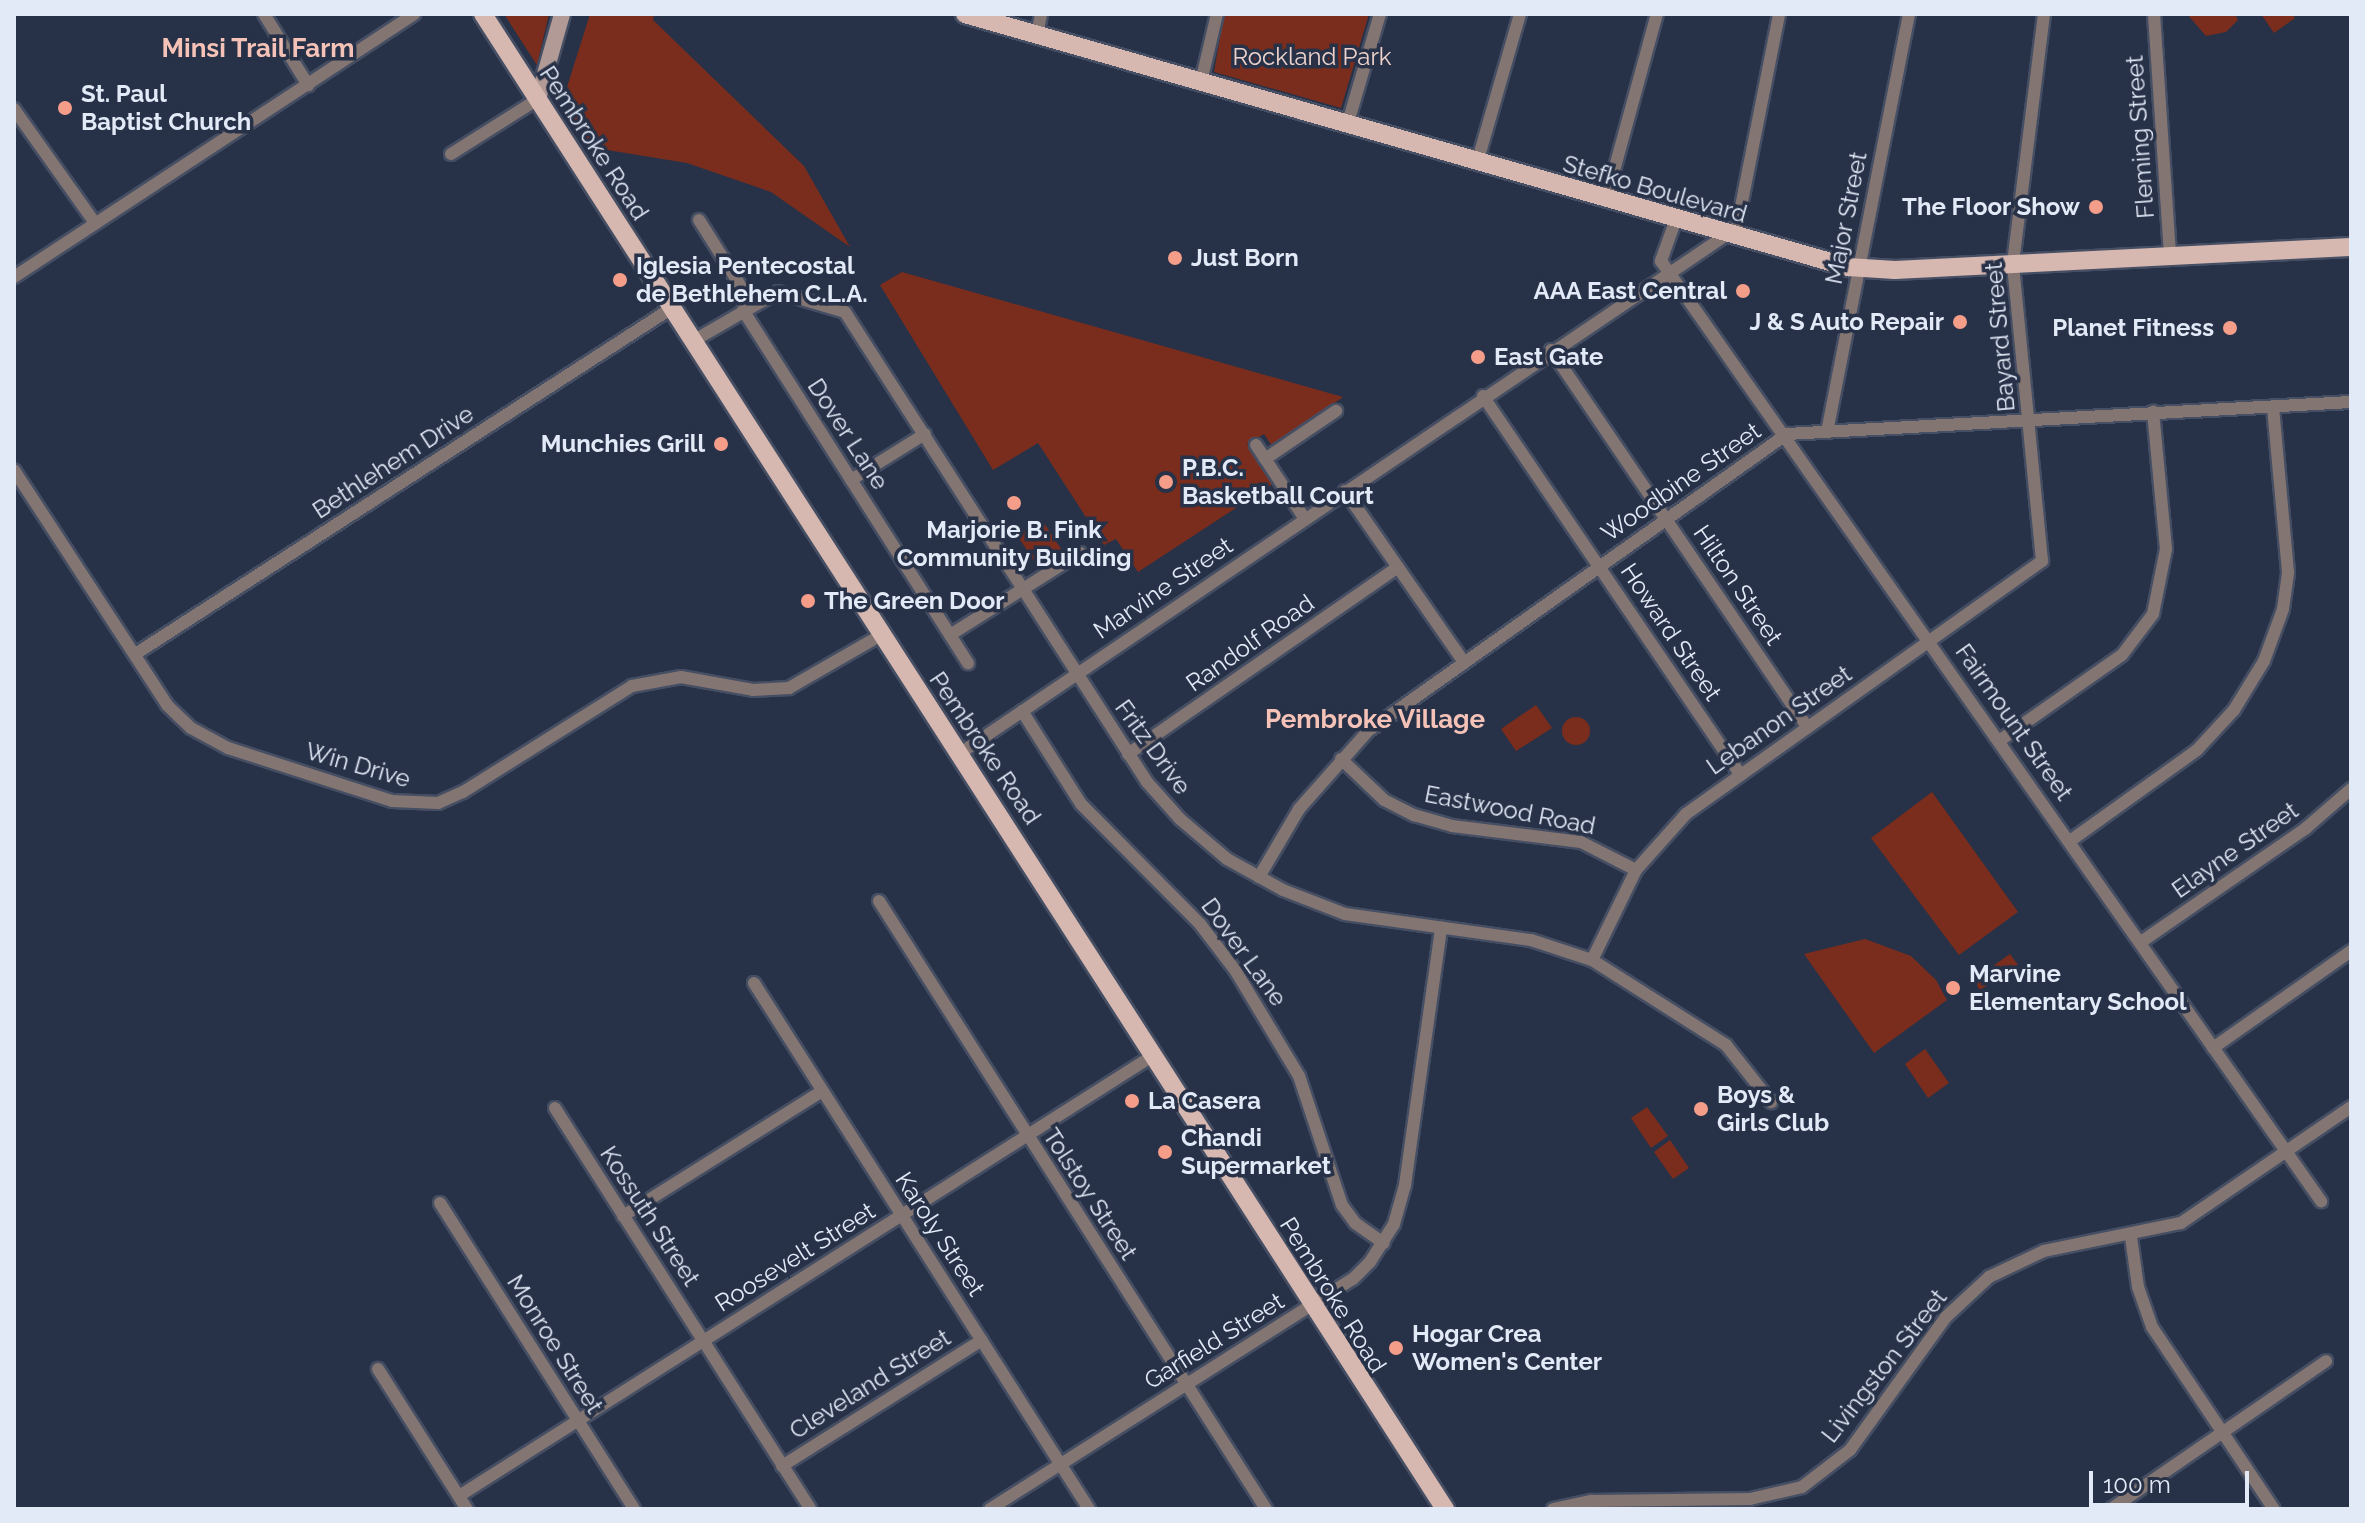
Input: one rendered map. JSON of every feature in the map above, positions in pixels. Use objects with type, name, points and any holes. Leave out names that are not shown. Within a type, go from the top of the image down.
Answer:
[{"type":"main road","name":"Pembroke Road","points":[[483,14],[1154,1055],[1311,1306],[1445,1509]]},
{"type":"main road","name":"Stefko Boulevard","points":[[965,14],[1606,200],[1674,225],[1859,268],[2351,247]]},
{"type":"street","points":[[264,14],[308,85]]},
{"type":"street","points":[[14,277],[414,14]]},
{"type":"street","points":[[451,154],[538,99],[562,14]]},
{"type":"street","points":[[1037,35],[1041,14]]},
{"type":"street","points":[[1201,82],[1217,14]]},
{"type":"street","points":[[1347,126],[1380,14]]},
{"type":"street","points":[[1477,163],[1520,14]]},
{"type":"street","points":[[1606,200],[1657,14]]},
{"type":"street","points":[[1730,236],[1779,14]]},
{"type":"street","name":"Major Street","points":[[1827,432],[1909,14]]},
{"type":"street","name":"Bayard Street","points":[[2042,561],[2013,263],[2044,14]]},
{"type":"street","name":"Fleming Street","points":[[2154,14],[2170,257]]},
{"type":"street","points":[[14,109],[95,223]]},
{"type":"street","name":"Dover Lane","points":[[699,220],[747,307],[851,480],[968,663]]},
{"type":"street","points":[[1669,267],[1661,261],[1667,233],[1674,225]]},
{"type":"street","name":"Marvine Street","points":[[959,754],[1669,267],[1730,236]]},
{"type":"street","name":"Fairmount Street","points":[[1669,267],[2321,1201]]},
{"type":"street","name":"Fritz Drive","points":[[693,341],[747,307],[784,291],[845,312],[1128,754],[1180,819],[1259,877],[1345,914],[1531,940],[1592,960],[1726,1045],[1771,1102]]},
{"type":"street","name":"Bethlehem Drive","points":[[137,653],[672,308]]},
{"type":"street","name":"Hilton Street","points":[[1551,350],[1807,727]]},
{"type":"street","name":"Howard Street","points":[[1483,396],[1740,774]]},
{"type":"street","name":"Woodbine Street","points":[[1259,877],[1299,809],[1341,759],[1375,725],[1787,434],[2351,402]]},
{"type":"street","points":[[2070,841],[2197,750],[2234,710],[2264,661],[2283,609],[2288,572],[2273,407]]},
{"type":"street","points":[[1265,459],[1336,411]]},
{"type":"street","points":[[1999,741],[2122,655],[2153,614],[2166,549],[2153,412]]},
{"type":"street","points":[[851,480],[925,434]]},
{"type":"street","points":[[1256,445],[1305,519]]},
{"type":"street","name":"Win Drive","points":[[14,470],[137,653],[167,705],[212,741],[319,778],[417,805],[438,803],[487,779],[632,686],[681,677],[753,690],[789,688],[881,635]]},
{"type":"street","points":[[1345,491],[1463,661]]},
{"type":"street","points":[[950,635],[1080,553]]},
{"type":"street","name":"Lebanon Street","points":[[1592,960],[1636,870],[1686,814],[2042,561]]},
{"type":"street","name":"Randolf Road","points":[[1128,754],[1398,567]]},
{"type":"street","name":"Dover Lane","points":[[1022,711],[1081,804],[1182,905],[1235,970],[1299,1076],[1342,1205],[1355,1223],[1384,1243]]},
{"type":"street","name":"Eastwood Road","points":[[1341,759],[1384,800],[1414,815],[1452,826],[1581,842],[1636,870]]},
{"type":"street","name":"Elayne Street","points":[[2141,942],[2296,835],[2351,789]]},
{"type":"street","name":"Tolstoy Street","points":[[879,901],[1266,1509]]},
{"type":"street","name":"Garfield Street","points":[[990,1509],[1358,1275],[1384,1243],[1405,1185],[1441,928]]},
{"type":"street","points":[[2213,1048],[2351,951]]},
{"type":"street","name":"Karoly Street","points":[[754,983],[1089,1509]]},
{"type":"street","name":"Roosevelt Street","points":[[459,1496],[1154,1055]]},
{"type":"street","points":[[623,1216],[822,1091]]},
{"type":"street","name":"Livingston Street","points":[[1553,1509],[1592,1501],[1729,1501],[1802,1487],[1844,1456],[1946,1317],[1989,1277],[2035,1253],[2131,1237],[2188,1220],[2351,1107]]},
{"type":"street","name":"Kossuth Street","points":[[555,1108],[810,1509]]},
{"type":"street","name":"Monroe Street","points":[[440,1203],[634,1509]]},
{"type":"street","points":[[2131,1237],[2138,1287],[2152,1327],[2274,1509]]},
{"type":"street","name":"Cleveland Street","points":[[782,1466],[982,1340]]},
{"type":"street","points":[[2111,1509],[2326,1361]]},
{"type":"street","points":[[378,1369],[467,1509]]},
{"type":"street","points":[[1772,1495],[1773,1509]]},
{"type":"green space","points":[[504,14],[549,14],[537,65]]},
{"type":"green space","points":[[590,14],[654,14],[653,20],[804,166],[850,247],[771,192],[687,163],[589,147],[562,103]]},
{"type":"green space","name":"Rockland Park","points":[[1224,14],[1369,14],[1341,108],[1214,72]]},
{"type":"green space","points":[[2187,14],[2235,14],[2238,20],[2226,32],[2206,36]]},
{"type":"green space","points":[[2261,14],[2292,14],[2295,18],[2274,33]]},
{"type":"green space","points":[[902,272],[1343,397],[1272,446],[1264,434],[1247,444],[1274,483],[1138,572],[1116,539],[1104,545],[1038,443],[993,470],[880,285]]},
{"type":"green space","points":[[1042,520],[1063,552],[1038,567],[1017,535]]},
{"type":"green space","points":[[1536,705],[1552,728],[1516,751],[1501,729]]},
{"type":"green space","points":[[1576,717],[1586,721],[1590,731],[1586,741],[1576,745],[1566,741],[1562,731],[1566,721]]},
{"type":"green space","points":[[1932,792],[2018,912],[1959,955],[1871,838]]},
{"type":"green space","points":[[1865,939],[1911,956],[1936,980],[1947,1000],[1874,1053],[1804,954]]},
{"type":"green space","points":[[2010,954],[2018,965],[1980,990],[1973,980]]},
{"type":"green space","points":[[1925,1049],[1949,1083],[1928,1098],[1905,1064]]},
{"type":"green space","points":[[1647,1107],[1668,1136],[1651,1148],[1631,1118]]},
{"type":"green space","points":[[1670,1140],[1689,1168],[1673,1179],[1654,1152]]},
{"type":"place","name":"St. Paul Baptist Church","points":[[65,108]]},
{"type":"place","name":"The Floor Show","points":[[2096,207]]},
{"type":"place","name":"Just Born","points":[[1175,258]]},
{"type":"place","name":"Iglesia Pentecostal de Bethlehem C.L.A.","points":[[620,280]]},
{"type":"place","name":"AAA East Central","points":[[1743,291]]},
{"type":"place","name":"J & S Auto Repair","points":[[1960,322]]},
{"type":"place","name":"Planet Fitness","points":[[2230,328]]},
{"type":"place","name":"East Gate","points":[[1478,357]]},
{"type":"place","name":"Munchies Grill","points":[[721,444]]},
{"type":"place","name":"P.B.C. Basketball Court","points":[[1166,482]]},
{"type":"place","name":"Marjorie B. Fink Community Building","points":[[1014,503]]},
{"type":"place","name":"The Green Door","points":[[808,601]]},
{"type":"place","name":"Marvine Elementary School","points":[[1953,988]]},
{"type":"place","name":"La Casera","points":[[1132,1101]]},
{"type":"place","name":"Boys & Girls Club","points":[[1701,1109]]},
{"type":"place","name":"Chandi Supermarket","points":[[1165,1152]]},
{"type":"place","name":"Hogar Crea Women's Center","points":[[1396,1348]]},
{"type":"district","name":"Minsi Trail Farm","points":[[258,49]]},
{"type":"district","name":"Pembroke Village","points":[[1375,720]]}]
